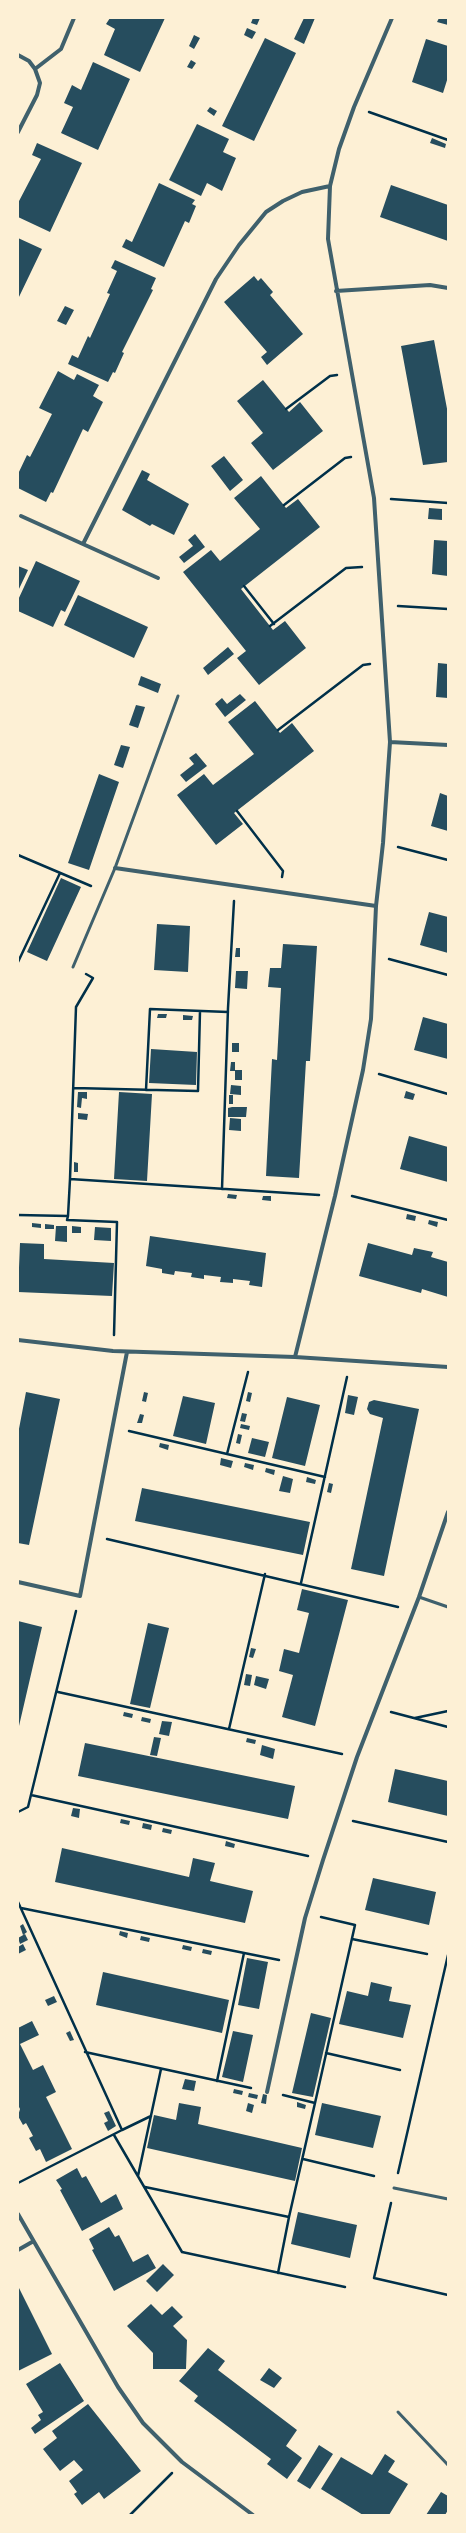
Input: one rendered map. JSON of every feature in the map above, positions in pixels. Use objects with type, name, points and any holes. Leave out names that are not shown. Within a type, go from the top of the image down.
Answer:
[{"type":"street","points":[[35,69],[61,49],[74,18]]},
{"type":"street","points":[[295,1357],[335,1196],[363,1070],[371,1019],[376,906],[383,843],[390,742],[374,498],[336,291],[328,239],[330,186],[339,149],[354,106],[392,18]]},
{"type":"street","points":[[18,55],[29,61],[35,69],[40,83],[37,95],[18,132]]},
{"type":"street","points":[[83,544],[216,278],[239,245],[266,212],[302,192],[330,186]]},
{"type":"street","points":[[336,291],[430,285],[448,288]]},
{"type":"street","points":[[21,516],[158,578]]},
{"type":"street","points":[[390,742],[448,745]]},
{"type":"street","points":[[115,868],[235,887],[376,906]]},
{"type":"street","points":[[18,1340],[113,1352],[295,1357],[448,1367]]},
{"type":"street","points":[[18,1582],[80,1596],[127,1352]]},
{"type":"street","points":[[268,2092],[306,1913],[358,1757],[414,1611],[448,1512]]},
{"type":"street","points":[[18,2214],[32,2242],[118,2387],[144,2424],[182,2462],[253,2515]]},
{"type":"street","points":[[18,2250],[32,2242]]},
{"type":"lane","points":[[72,967],[115,868],[178,696]]},
{"type":"lane","points":[[419,1597],[448,1607]]},
{"type":"lane","points":[[394,2188],[448,2199]]},
{"type":"lane","points":[[398,2412],[448,2465]]},
{"type":"path","points":[[354,106],[448,140]]},
{"type":"path","points":[[286,409],[330,376],[352,372]]},
{"type":"path","points":[[284,505],[345,458],[367,454]]},
{"type":"path","points":[[374,498],[448,503]]},
{"type":"path","points":[[270,626],[346,568],[378,566]]},
{"type":"path","points":[[244,586],[274,624]]},
{"type":"path","points":[[381,605],[448,609]]},
{"type":"path","points":[[278,730],[363,665],[385,664]]},
{"type":"path","points":[[237,811],[283,871],[280,892]]},
{"type":"path","points":[[383,843],[448,860]]},
{"type":"path","points":[[18,855],[60,874],[105,891]]},
{"type":"path","points":[[18,962],[60,874]]},
{"type":"path","points":[[222,1189],[228,1012],[235,887]]},
{"type":"path","points":[[375,955],[448,975]]},
{"type":"path","points":[[72,967],[93,978],[76,1007],[68,1220],[117,1222],[113,1352]]},
{"type":"path","points":[[146,1090],[150,1009],[228,1012]]},
{"type":"path","points":[[74,1088],[198,1091],[200,1011]]},
{"type":"path","points":[[363,1070],[448,1094]]},
{"type":"path","points":[[70,1179],[335,1196],[358,1196],[448,1220]]},
{"type":"path","points":[[18,1215],[68,1216]]},
{"type":"path","points":[[227,1454],[252,1356]]},
{"type":"path","points":[[302,1583],[350,1360]]},
{"type":"path","points":[[112,1427],[325,1477]]},
{"type":"path","points":[[91,1536],[265,1574],[414,1611]]},
{"type":"path","points":[[228,1729],[265,1574]]},
{"type":"path","points":[[18,1812],[28,1808],[58,1692],[80,1596]]},
{"type":"path","points":[[58,1692],[358,1757]]},
{"type":"path","points":[[378,1708],[448,1727]]},
{"type":"path","points":[[414,1718],[448,1711]]},
{"type":"path","points":[[31,1795],[323,1860]]},
{"type":"path","points":[[337,1818],[448,1842]]},
{"type":"path","points":[[18,1902],[85,2052],[122,2130]]},
{"type":"path","points":[[21,1908],[295,1963]]},
{"type":"path","points":[[278,2273],[289,2217],[355,1925],[306,1913]]},
{"type":"path","points":[[352,1939],[428,1954]]},
{"type":"path","points":[[217,2081],[244,1953]]},
{"type":"path","points":[[448,1955],[374,2278],[448,2295]]},
{"type":"path","points":[[85,2052],[315,2103]]},
{"type":"path","points":[[326,2053],[400,2070]]},
{"type":"path","points":[[138,2177],[161,2069]]},
{"type":"path","points":[[18,2183],[151,2116]]},
{"type":"path","points":[[114,2135],[182,2252],[345,2287]]},
{"type":"path","points":[[303,2159],[374,2176]]},
{"type":"path","points":[[144,2187],[289,2217]]},
{"type":"path","points":[[130,2515],[182,2462]]},
{"type":"building","points":[[110,18],[165,18],[140,72],[104,55],[115,29],[106,24]]},
{"type":"building","points":[[253,18],[260,18],[257,25],[251,23]]},
{"type":"building","points":[[304,18],[315,18],[304,44],[294,39]]},
{"type":"building","points":[[439,18],[448,18],[448,25],[437,22]]},
{"type":"building","points":[[247,28],[256,32],[252,39],[244,35]]},
{"type":"building","points":[[194,35],[200,38],[194,49],[189,46]]},
{"type":"building","points":[[265,38],[296,53],[254,141],[222,126]]},
{"type":"building","points":[[426,39],[448,46],[448,77],[443,93],[412,82]]},
{"type":"building","points":[[191,60],[196,63],[192,69],[187,67]]},
{"type":"building","points":[[93,62],[130,79],[98,150],[61,133],[73,107],[64,103],[72,85],[81,90]]},
{"type":"building","points":[[210,107],[217,111],[214,116],[207,111]]},
{"type":"building","points":[[197,124],[229,139],[223,152],[236,158],[222,191],[207,183],[201,196],[169,180]]},
{"type":"building","points":[[432,138],[446,144],[445,148],[430,143]]},
{"type":"building","points":[[37,143],[82,163],[50,232],[18,217],[18,203],[41,159],[32,155]]},
{"type":"building","points":[[159,183],[195,200],[192,204],[196,206],[189,223],[185,221],[164,267],[122,247],[126,239],[132,242]]},
{"type":"building","points":[[391,185],[448,205],[448,241],[380,217]]},
{"type":"building","points":[[18,238],[42,249],[18,299]]},
{"type":"building","points":[[115,260],[156,278],[151,289],[153,290],[122,352],[124,353],[115,373],[113,372],[108,382],[68,364],[72,355],[78,358],[88,336],[90,338],[110,294],[107,293],[117,271],[111,268]]},
{"type":"building","points":[[254,276],[258,281],[261,278],[273,292],[270,295],[303,334],[267,365],[261,357],[267,352],[224,302]]},
{"type":"building","points":[[65,306],[74,310],[66,325],[57,321]]},
{"type":"building","points":[[434,340],[448,414],[448,462],[423,465],[401,346]]},
{"type":"building","points":[[58,371],[74,380],[77,374],[99,385],[93,396],[103,402],[88,432],[83,429],[53,493],[51,492],[46,502],[18,488],[18,474],[27,455],[30,457],[52,414],[39,408]]},
{"type":"building","points":[[263,380],[289,412],[300,402],[323,431],[273,470],[251,443],[263,433],[237,401]]},
{"type":"building","points":[[224,456],[243,480],[230,491],[211,466]]},
{"type":"building","points":[[142,470],[150,474],[147,480],[189,504],[174,535],[152,524],[150,526],[122,510]]},
{"type":"building","points":[[261,476],[286,508],[298,499],[320,527],[241,589],[273,630],[285,621],[306,648],[259,685],[237,658],[246,651],[183,572],[211,550],[220,561],[260,529],[234,498]]},
{"type":"building","points":[[429,508],[442,509],[442,520],[428,519]]},
{"type":"building","points":[[195,534],[205,547],[184,563],[179,557],[193,546],[188,540]]},
{"type":"building","points":[[434,540],[448,541],[448,576],[432,574]]},
{"type":"building","points":[[36,561],[80,581],[65,612],[61,610],[53,627],[18,611],[18,600]]},
{"type":"building","points":[[18,566],[28,570],[18,591]]},
{"type":"building","points":[[78,595],[148,627],[134,658],[64,625]]},
{"type":"building","points":[[228,647],[234,654],[208,675],[203,668]]},
{"type":"building","points":[[438,663],[448,664],[448,698],[436,697]]},
{"type":"building","points":[[141,676],[161,684],[158,693],[138,685]]},
{"type":"building","points":[[240,694],[246,700],[225,717],[215,704],[222,698],[227,704]]},
{"type":"building","points":[[255,701],[280,733],[292,723],[314,751],[234,813],[243,824],[216,845],[177,795],[204,774],[213,785],[254,754],[228,722]]},
{"type":"building","points":[[136,705],[145,707],[138,728],[129,725]]},
{"type":"building","points":[[121,745],[130,747],[123,768],[114,765]]},
{"type":"building","points":[[196,753],[207,766],[186,782],[180,775],[194,764],[189,758]]},
{"type":"building","points":[[99,774],[119,782],[89,870],[68,863]]},
{"type":"building","points":[[440,793],[448,796],[448,831],[431,826]]},
{"type":"building","points":[[61,878],[81,887],[47,961],[27,952]]},
{"type":"building","points":[[429,912],[448,917],[448,953],[420,945]]},
{"type":"building","points":[[157,924],[190,926],[188,972],[154,970]]},
{"type":"building","points":[[283,944],[317,946],[310,1061],[306,1061],[299,1178],[266,1176],[272,1059],[277,1060],[281,988],[268,987],[270,968],[281,968]]},
{"type":"building","points":[[236,948],[240,948],[240,957],[235,957]]},
{"type":"building","points":[[236,971],[248,971],[247,989],[235,988]]},
{"type":"building","points":[[158,1014],[167,1014],[166,1018],[157,1018]]},
{"type":"building","points":[[183,1015],[193,1016],[192,1020],[183,1020]]},
{"type":"building","points":[[423,1017],[448,1024],[448,1059],[414,1050]]},
{"type":"building","points":[[232,1043],[239,1043],[239,1052],[232,1052]]},
{"type":"building","points":[[151,1049],[197,1052],[196,1085],[149,1083]]},
{"type":"building","points":[[231,1062],[235,1062],[235,1071],[230,1071]]},
{"type":"building","points":[[235,1070],[242,1070],[242,1080],[235,1080]]},
{"type":"building","points":[[231,1085],[241,1086],[241,1095],[230,1094]]},
{"type":"building","points":[[406,1091],[415,1094],[413,1100],[404,1098]]},
{"type":"building","points":[[78,1092],[87,1092],[87,1099],[82,1098],[81,1108],[77,1107]]},
{"type":"building","points":[[119,1092],[152,1094],[147,1181],[114,1179]]},
{"type":"building","points":[[229,1095],[233,1095],[233,1104],[229,1104]]},
{"type":"building","points":[[247,1107],[246,1117],[228,1117],[228,1108]]},
{"type":"building","points":[[78,1113],[88,1114],[87,1120],[78,1119]]},
{"type":"building","points":[[230,1118],[241,1119],[241,1131],[229,1130]]},
{"type":"building","points":[[409,1136],[448,1147],[448,1182],[400,1169]]},
{"type":"building","points":[[74,1162],[78,1163],[78,1172],[74,1172]]},
{"type":"building","points":[[228,1194],[237,1195],[236,1199],[227,1198]]},
{"type":"building","points":[[263,1196],[271,1196],[271,1201],[262,1200]]},
{"type":"building","points":[[407,1214],[416,1216],[415,1221],[406,1219]]},
{"type":"building","points":[[429,1220],[438,1222],[437,1227],[428,1224]]},
{"type":"building","points":[[32,1223],[41,1224],[41,1228],[32,1227]]},
{"type":"building","points":[[45,1224],[54,1225],[54,1229],[45,1229]]},
{"type":"building","points":[[56,1226],[67,1226],[67,1242],[55,1241]]},
{"type":"building","points":[[72,1226],[81,1227],[81,1233],[72,1233]]},
{"type":"building","points":[[95,1227],[111,1228],[111,1241],[94,1240]]},
{"type":"building","points":[[150,1236],[266,1253],[262,1287],[249,1285],[250,1281],[233,1279],[233,1283],[220,1282],[221,1277],[204,1275],[204,1279],[191,1277],[192,1273],[175,1271],[174,1275],[162,1273],[162,1269],[146,1266]]},
{"type":"building","points":[[20,1243],[44,1244],[44,1259],[114,1263],[112,1296],[18,1292]]},
{"type":"building","points":[[368,1243],[412,1255],[414,1248],[433,1252],[431,1257],[448,1262],[448,1297],[422,1289],[421,1293],[359,1276]]},
{"type":"building","points":[[26,1392],[60,1399],[29,1545],[18,1543],[18,1434]]},
{"type":"building","points":[[144,1392],[148,1393],[146,1402],[142,1401]]},
{"type":"building","points":[[248,1392],[252,1393],[250,1402],[246,1401]]},
{"type":"building","points":[[348,1395],[358,1397],[354,1415],[345,1413]]},
{"type":"building","points":[[183,1396],[215,1403],[206,1444],[173,1436]]},
{"type":"building","points":[[287,1397],[320,1405],[305,1466],[272,1458]]},
{"type":"building","points":[[374,1400],[419,1409],[384,1576],[351,1569],[383,1418],[370,1414],[367,1409],[369,1402]]},
{"type":"building","points":[[242,1413],[247,1414],[245,1422],[240,1421]]},
{"type":"building","points":[[140,1414],[144,1415],[142,1423],[137,1423]]},
{"type":"building","points":[[241,1424],[250,1426],[249,1430],[240,1428]]},
{"type":"building","points":[[238,1434],[242,1435],[240,1444],[236,1443]]},
{"type":"building","points":[[252,1438],[269,1442],[265,1457],[248,1453]]},
{"type":"building","points":[[160,1443],[169,1445],[168,1450],[159,1447]]},
{"type":"building","points":[[221,1458],[233,1461],[231,1468],[220,1465]]},
{"type":"building","points":[[245,1463],[254,1465],[253,1470],[244,1467]]},
{"type":"building","points":[[266,1468],[275,1470],[274,1475],[265,1472]]},
{"type":"building","points":[[283,1476],[293,1479],[290,1493],[279,1491]]},
{"type":"building","points":[[307,1477],[316,1480],[315,1484],[306,1482]]},
{"type":"building","points":[[329,1483],[333,1484],[331,1493],[327,1492]]},
{"type":"building","points":[[142,1488],[310,1522],[303,1555],[135,1521]]},
{"type":"building","points":[[302,1589],[348,1600],[315,1726],[282,1717],[293,1675],[279,1671],[284,1649],[299,1653],[309,1613],[297,1610]]},
{"type":"building","points":[[18,1621],[42,1627],[19,1726],[18,1726]]},
{"type":"building","points":[[148,1623],[169,1628],[150,1708],[130,1704]]},
{"type":"building","points":[[251,1648],[256,1649],[253,1658],[249,1657]]},
{"type":"building","points":[[246,1674],[252,1675],[250,1686],[244,1685]]},
{"type":"building","points":[[256,1676],[269,1679],[266,1689],[254,1685]]},
{"type":"building","points":[[124,1712],[133,1714],[132,1718],[123,1716]]},
{"type":"building","points":[[142,1717],[151,1719],[150,1723],[141,1721]]},
{"type":"building","points":[[162,1721],[172,1722],[169,1736],[159,1734]]},
{"type":"building","points":[[154,1737],[161,1738],[157,1756],[150,1755]]},
{"type":"building","points":[[247,1738],[256,1740],[255,1744],[246,1742]]},
{"type":"building","points":[[85,1743],[295,1786],[288,1819],[78,1776]]},
{"type":"building","points":[[262,1745],[275,1749],[273,1759],[260,1755]]},
{"type":"building","points":[[395,1769],[448,1781],[448,1816],[388,1802]]},
{"type":"building","points":[[73,1808],[80,1809],[79,1818],[71,1816]]},
{"type":"building","points":[[121,1819],[130,1821],[129,1825],[120,1823]]},
{"type":"building","points":[[143,1823],[152,1825],[151,1830],[142,1828]]},
{"type":"building","points":[[163,1828],[172,1830],[171,1834],[162,1832]]},
{"type":"building","points":[[226,1841],[235,1844],[234,1848],[225,1846]]},
{"type":"building","points":[[62,1848],[189,1877],[193,1858],[215,1863],[210,1881],[253,1891],[245,1923],[55,1882]]},
{"type":"building","points":[[373,1878],[436,1892],[429,1925],[365,1910]]},
{"type":"building","points":[[23,1924],[27,1932],[23,1935],[20,1926]]},
{"type":"building","points":[[120,1931],[128,1933],[127,1938],[119,1935]]},
{"type":"building","points":[[25,1934],[28,1940],[20,1944],[18,1938]]},
{"type":"building","points":[[141,1936],[150,1938],[149,1942],[140,1940]]},
{"type":"building","points":[[23,1944],[26,1950],[18,1954],[18,1947]]},
{"type":"building","points":[[183,1945],[192,1947],[191,1951],[182,1949]]},
{"type":"building","points":[[203,1949],[212,1951],[211,1955],[202,1953]]},
{"type":"building","points":[[247,1958],[268,1962],[259,2009],[238,2005]]},
{"type":"building","points":[[103,1972],[229,2000],[222,2033],[96,2005]]},
{"type":"building","points":[[371,1982],[392,1987],[389,2001],[411,2005],[403,2038],[339,2024],[347,1991],[368,1996]]},
{"type":"building","points":[[54,1996],[57,2002],[48,2006],[45,2000]]},
{"type":"building","points":[[311,2013],[331,2018],[313,2097],[292,2093]]},
{"type":"building","points":[[32,2021],[39,2035],[20,2044],[33,2070],[43,2065],[56,2092],[46,2097],[72,2149],[46,2162],[40,2149],[36,2151],[29,2138],[33,2136],[26,2123],[23,2125],[18,2116],[20,2109],[18,2105],[18,2028]]},
{"type":"building","points":[[70,2031],[74,2040],[70,2041],[66,2033]]},
{"type":"building","points":[[233,2031],[253,2035],[243,2082],[222,2077]]},
{"type":"building","points":[[185,2079],[196,2081],[194,2091],[182,2089]]},
{"type":"building","points":[[234,2089],[243,2091],[242,2095],[233,2093]]},
{"type":"building","points":[[249,2093],[258,2095],[257,2099],[248,2097]]},
{"type":"building","points":[[263,2094],[267,2095],[266,2104],[261,2103]]},
{"type":"building","points":[[297,2102],[306,2105],[305,2109],[297,2107]]},
{"type":"building","points":[[179,2103],[201,2107],[198,2124],[302,2148],[295,2181],[147,2148],[154,2115],[176,2120]]},
{"type":"building","points":[[248,2103],[254,2105],[252,2113],[246,2111]]},
{"type":"building","points":[[322,2103],[381,2116],[373,2148],[315,2135]]},
{"type":"building","points":[[109,2111],[116,2126],[108,2131],[104,2123],[108,2121],[104,2113]]},
{"type":"building","points":[[77,2168],[82,2178],[86,2176],[101,2203],[116,2194],[123,2209],[82,2231],[60,2190],[62,2189],[56,2180]]},
{"type":"building","points":[[298,2212],[357,2225],[350,2258],[291,2244]]},
{"type":"building","points":[[109,2227],[115,2237],[119,2235],[133,2262],[148,2254],[156,2268],[114,2291],[92,2250],[94,2249],[89,2239]]},
{"type":"building","points":[[163,2264],[174,2275],[157,2292],[146,2281]]},
{"type":"building","points":[[18,2286],[52,2354],[18,2371]]},
{"type":"building","points":[[151,2304],[162,2315],[172,2306],[183,2317],[173,2326],[187,2340],[186,2369],[153,2369],[153,2353],[127,2326]]},
{"type":"building","points":[[208,2348],[225,2361],[218,2370],[297,2430],[286,2446],[302,2458],[287,2479],[267,2464],[271,2459],[194,2401],[198,2396],[179,2381]]},
{"type":"building","points":[[60,2363],[84,2401],[35,2434],[31,2428],[41,2420],[38,2415],[43,2412],[26,2384]]},
{"type":"building","points":[[269,2368],[282,2378],[274,2388],[260,2380]]},
{"type":"building","points":[[88,2404],[141,2471],[104,2499],[99,2492],[82,2505],[74,2494],[77,2492],[69,2481],[83,2470],[74,2460],[60,2471],[43,2449],[57,2438],[52,2431]]},
{"type":"building","points":[[319,2445],[333,2454],[310,2489],[297,2481]]},
{"type":"building","points":[[385,2454],[395,2461],[388,2472],[408,2484],[389,2515],[363,2515],[321,2489],[341,2457],[372,2475]]},
{"type":"building","points":[[441,2492],[448,2496],[448,2510],[445,2515],[426,2515]]}]
